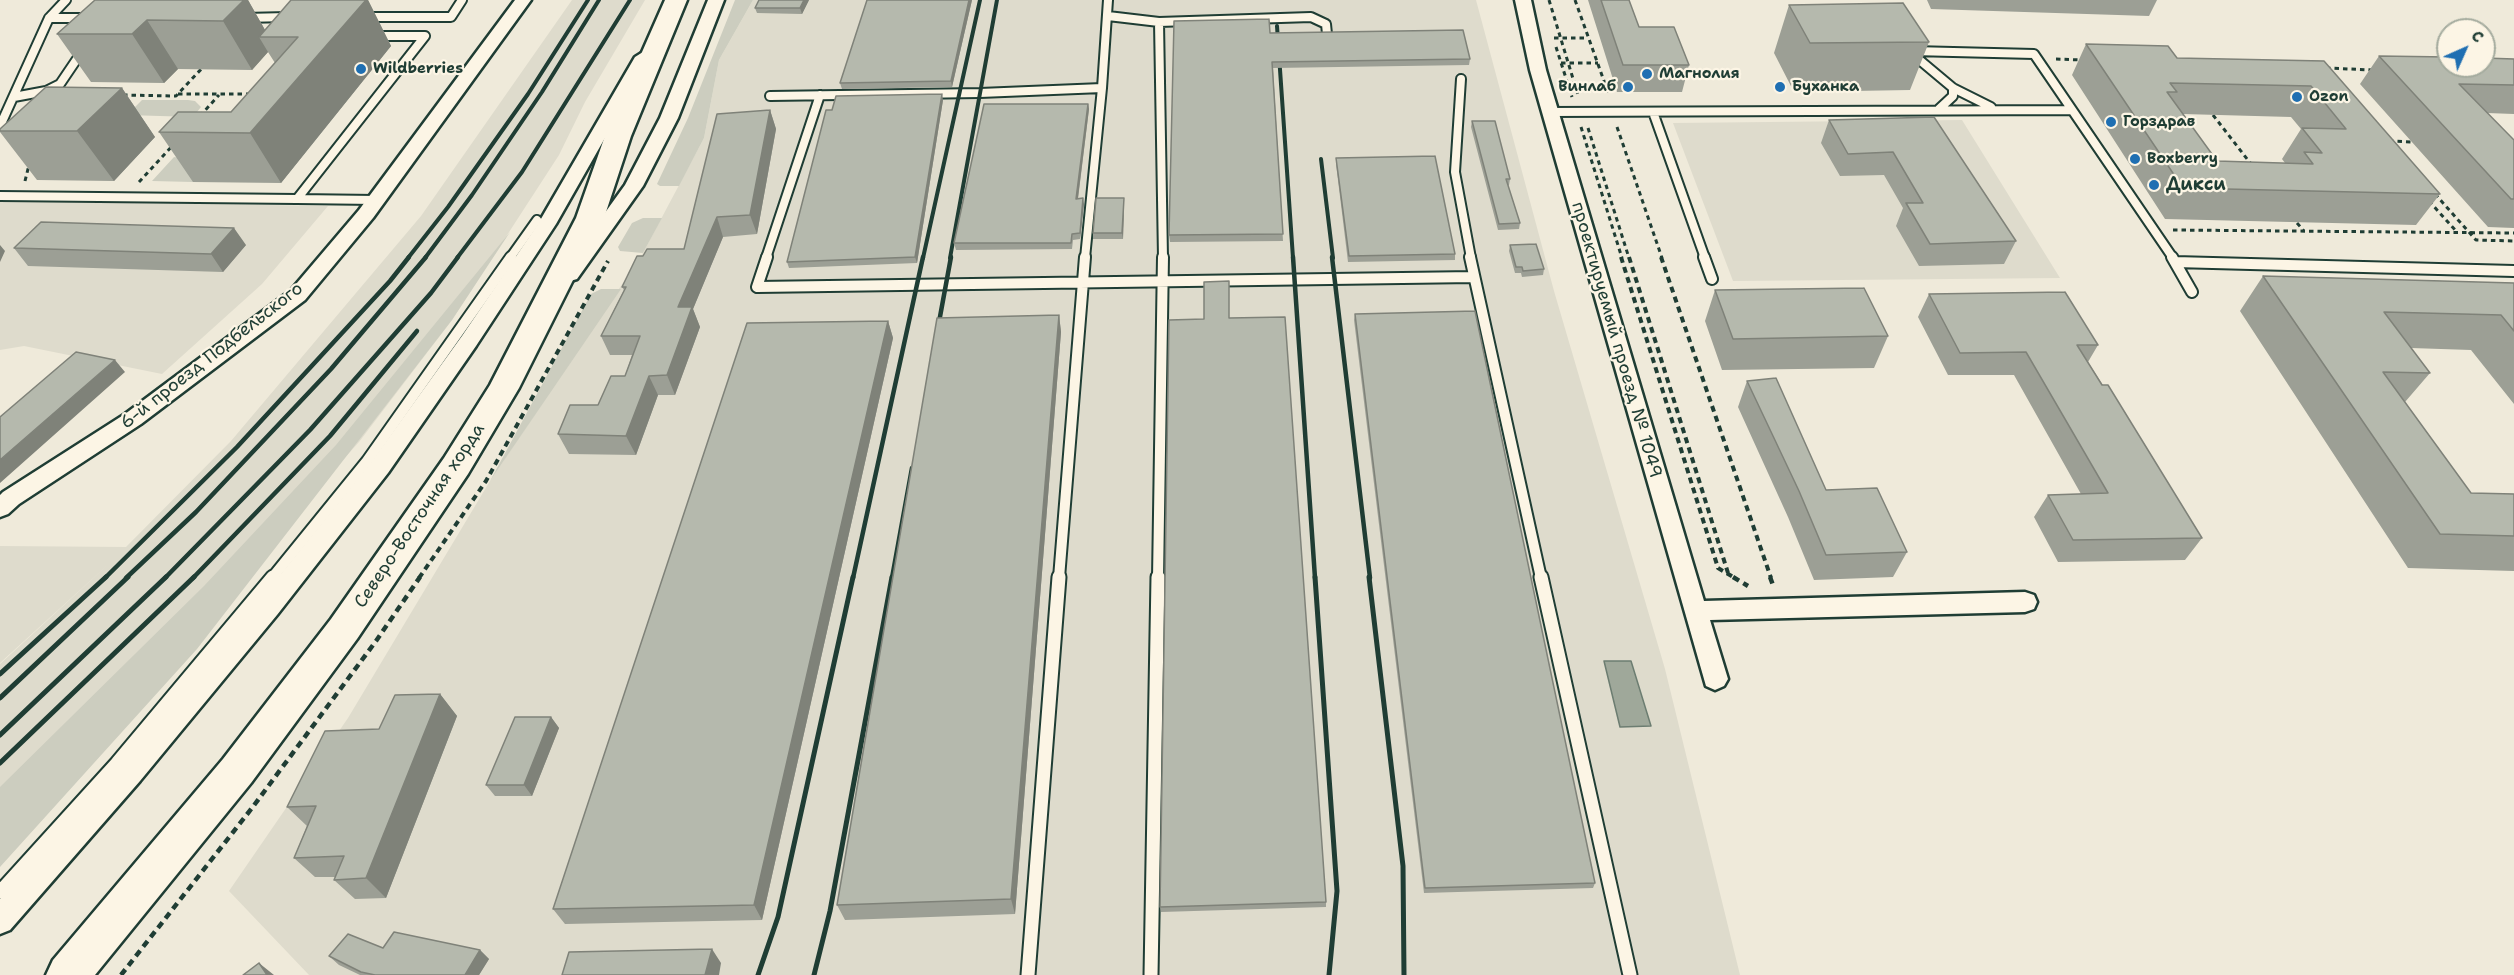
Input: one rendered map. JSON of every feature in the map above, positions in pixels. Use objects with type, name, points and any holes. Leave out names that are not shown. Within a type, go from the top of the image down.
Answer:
[{"type":"main road","name":"Северо-Восточная хорда","points":[[68,975],[237,771],[344,629],[456,466],[504,388],[590,218],[618,136],[675,0]]},
{"type":"street","name":"6-й проезд Подбельского","points":[[0,508],[11,498],[133,419],[298,295],[376,200],[523,0]]},
{"type":"street","name":"Северо-Восточная хорда","points":[[0,920],[131,773],[268,608],[380,467],[470,341],[547,224],[675,0]]},
{"type":"street","points":[[547,306],[634,186],[669,118],[716,0]]},
{"type":"street","name":"проектируемый проезд № 1049","points":[[1523,0],[1538,70],[1715,680]]},
{"type":"street","points":[[1695,611],[2025,602]]},
{"type":"lane","points":[[0,126],[49,18],[66,0]]},
{"type":"lane","points":[[356,17],[451,16],[462,0]]},
{"type":"lane","points":[[1028,975],[1082,283],[1102,88],[1108,0]]},
{"type":"lane","points":[[1108,16],[1159,22],[1311,17],[1326,24],[1327,34]]},
{"type":"lane","points":[[237,18],[296,17]]},
{"type":"lane","points":[[49,18],[96,18]]},
{"type":"lane","points":[[1151,975],[1163,281],[1159,22]]},
{"type":"lane","points":[[297,199],[424,36],[362,36]]},
{"type":"lane","points":[[14,97],[46,91],[60,84],[88,42]]},
{"type":"lane","points":[[1998,110],[1982,105],[1953,88],[1906,48],[2034,54],[2175,262],[2192,292]]},
{"type":"lane","points":[[1461,80],[1455,172],[1474,277],[1630,975]]},
{"type":"lane","points":[[770,96],[980,93],[1102,88]]},
{"type":"lane","points":[[1939,109],[1953,96],[1953,88]]},
{"type":"lane","points":[[820,95],[757,288],[1474,277]]},
{"type":"lane","points":[[1913,110],[1920,121]]},
{"type":"lane","points":[[1550,112],[2072,110]]},
{"type":"lane","points":[[1653,112],[1712,279]]},
{"type":"lane","points":[[0,196],[376,200]]},
{"type":"lane","points":[[0,892],[117,763],[254,601],[367,461],[537,220]]},
{"type":"lane","points":[[2175,262],[2514,272]]},
{"type":"path","points":[[1549,0],[1576,90],[1580,112],[1718,568],[1750,587]]},
{"type":"path","points":[[1575,0],[1611,99]]},
{"type":"path","points":[[1551,28],[1728,574]]},
{"type":"path","points":[[1554,38],[1588,38]]},
{"type":"path","points":[[2059,59],[2061,61],[2083,61]]},
{"type":"path","points":[[178,94],[209,61]]},
{"type":"path","points":[[1561,63],[1598,63]]},
{"type":"path","points":[[2372,72],[2325,71],[2323,68],[2383,70]]},
{"type":"path","points":[[1570,90],[1607,90]]},
{"type":"path","points":[[196,120],[220,94]]},
{"type":"path","points":[[115,95],[256,94]]},
{"type":"path","points":[[2213,115],[2254,168]]},
{"type":"path","points":[[1614,118],[1774,588]]},
{"type":"path","points":[[124,198],[180,138]]},
{"type":"path","points":[[2382,141],[2412,142]]},
{"type":"path","points":[[2388,141],[2395,150]]},
{"type":"path","points":[[30,164],[23,186],[31,178]]},
{"type":"path","points":[[2432,191],[2476,240],[2514,241]]},
{"type":"path","points":[[2427,199],[2456,232]]},
{"type":"path","points":[[2297,222],[2304,231]]},
{"type":"path","points":[[2165,230],[2514,233]]},
{"type":"path","points":[[121,975],[252,808],[376,641],[486,481],[611,256]]},
{"type":"path","points":[[1762,588],[1786,588]]},
{"type":"shaded area","points":[[572,0],[645,0],[585,102],[559,155],[452,320],[359,442],[254,559],[0,815],[0,664],[113,560],[0,663],[0,546],[126,547],[231,441],[421,216]]},
{"type":"shaded area","points":[[735,0],[753,0],[719,60],[704,138],[679,186],[660,186],[657,184],[688,118]]},
{"type":"shaded area","points":[[753,0],[1476,0],[1554,291],[1665,669],[1740,975],[309,975],[229,891],[348,718],[490,481],[643,253],[704,138],[719,60]]},
{"type":"shaded area","points":[[142,100],[188,100],[195,101],[201,107],[193,117],[127,115]]},
{"type":"shaded area","points":[[1962,120],[2060,278],[1733,281],[1673,123]]},
{"type":"shaded area","points":[[174,157],[210,163],[193,182],[152,181]]},
{"type":"shaded area","points":[[0,201],[328,206],[262,284],[162,374],[24,346],[0,350]]},
{"type":"shaded area","points":[[643,218],[662,218],[643,253],[620,251],[618,247],[632,223]]},
{"type":"shaded area","points":[[510,232],[452,320],[197,649],[0,867],[0,787],[204,586],[336,445]]},
{"type":"shaded area","points":[[601,289],[621,289],[490,481],[591,294]]},
{"type":"shaded area","points":[[1604,661],[1631,661],[1651,726],[1620,727]]},
{"type":"building","points":[[95,0],[244,0],[223,21],[147,20],[132,34],[57,34]]},
{"type":"building","points":[[291,0],[366,0],[250,133],[159,132],[178,112],[231,112],[298,37],[259,37]]},
{"type":"building","points":[[759,0],[804,0],[800,8],[755,8]]},
{"type":"building","points":[[867,0],[969,0],[951,81],[840,83]]},
{"type":"building","points":[[1601,0],[1629,0],[1639,27],[1674,27],[1689,65],[1623,65]]},
{"type":"building","points":[[1903,3],[1929,42],[1810,43],[1789,5]]},
{"type":"building","points":[[1269,19],[1270,33],[1463,30],[1470,59],[1272,62],[1283,234],[1169,235],[1174,21]]},
{"type":"building","points":[[2086,44],[2168,46],[2177,58],[2324,61],[2440,194],[2183,188]],"holes":[[[2170,83],[2311,86],[2346,129],[2302,128],[2322,153],[2304,152],[2313,164],[2217,161],[2167,92],[2177,92]]]},
{"type":"building","points":[[2379,56],[2436,57],[2436,78],[2496,78],[2496,58],[2514,59],[2514,85],[2459,84],[2514,140],[2514,199],[2511,199]]},
{"type":"building","points":[[46,87],[122,88],[77,131],[0,131]]},
{"type":"building","points":[[942,94],[915,257],[787,262],[826,110],[832,110],[836,96]]},
{"type":"building","points":[[984,104],[1088,104],[1076,199],[1083,198],[1080,233],[1072,234],[1071,243],[954,243]]},
{"type":"building","points":[[770,110],[750,215],[717,217],[678,307],[692,307],[667,375],[649,376],[626,436],[558,434],[570,405],[598,405],[611,376],[625,376],[640,336],[601,336],[626,287],[622,287],[637,256],[643,256],[647,249],[684,249],[717,114]]},
{"type":"building","points":[[1934,117],[2016,241],[1930,244],[1906,203],[1923,203],[1893,152],[1848,154],[1829,120]]},
{"type":"building","points":[[1472,121],[1495,121],[1510,179],[1506,179],[1520,223],[1499,224]]},
{"type":"building","points":[[1435,156],[1455,254],[1349,256],[1336,158]]},
{"type":"building","points":[[1096,198],[1124,198],[1122,233],[1093,233]]},
{"type":"building","points":[[41,222],[234,228],[211,254],[14,248]]},
{"type":"building","points":[[1536,244],[1544,269],[1523,271],[1522,267],[1516,267],[1510,245]]},
{"type":"building","points":[[2263,276],[2514,283],[2514,331],[2501,315],[2384,312],[2430,373],[2383,372],[2471,493],[2514,494],[2514,536],[2440,534]]},
{"type":"building","points":[[1229,281],[1229,318],[1285,317],[1326,902],[1160,907],[1169,320],[1204,319],[1204,282]]},
{"type":"building","points":[[1864,288],[1888,336],[1733,339],[1715,290]]},
{"type":"building","points":[[2065,292],[2098,345],[2077,345],[2102,385],[2108,385],[2202,538],[2073,540],[2048,495],[2108,493],[2026,352],[1960,353],[1929,294]]},
{"type":"building","points":[[1475,311],[1595,883],[1425,888],[1355,314]]},
{"type":"building","points":[[1059,315],[1011,899],[837,905],[937,318]]},
{"type":"building","points":[[888,321],[754,905],[553,909],[747,323]]},
{"type":"building","points":[[76,352],[115,360],[0,460],[0,417]]},
{"type":"building","points":[[1776,378],[1826,490],[1877,488],[1907,552],[1826,555],[1799,491],[1747,381]]},
{"type":"building","points":[[440,694],[366,878],[334,880],[344,856],[294,858],[316,806],[287,807],[325,731],[379,729],[395,695]]},
{"type":"building","points":[[515,717],[551,717],[524,785],[486,785]]},
{"type":"building","points":[[394,932],[480,950],[465,975],[375,975],[361,972],[329,956],[348,934],[383,948]]},
{"type":"building","points":[[712,949],[705,975],[562,975],[569,952]]},
{"type":"building","points":[[259,963],[267,975],[243,975]]},
{"type":"railway","points":[[408,258],[448,207],[528,94],[588,0]]},
{"type":"railway","points":[[425,258],[472,195],[542,92],[599,0]]},
{"type":"railway","points":[[457,258],[522,172],[630,0]]},
{"type":"railway","points":[[923,258],[980,0]]},
{"type":"railway","points":[[950,258],[997,0]]},
{"type":"railway","points":[[1277,26],[1293,258]]},
{"type":"railway","points":[[1321,159],[1333,258]]},
{"type":"railway","points":[[105,578],[237,447],[390,281],[409,257]]},
{"type":"railway","points":[[126,578],[196,512],[331,369],[426,257]]},
{"type":"railway","points":[[166,577],[310,430],[431,293],[458,257]]},
{"type":"railway","points":[[853,578],[923,257]]},
{"type":"railway","points":[[937,333],[951,257]]},
{"type":"railway","points":[[1293,257],[1315,578]]},
{"type":"railway","points":[[1332,257],[1370,578]]},
{"type":"railway","points":[[194,577],[330,436],[417,331]]},
{"type":"railway","points":[[892,578],[912,468]]},
{"type":"railway","points":[[0,674],[106,577]]},
{"type":"railway","points":[[0,698],[128,577]]},
{"type":"railway","points":[[0,735],[166,577]]},
{"type":"railway","points":[[0,763],[194,577]]},
{"type":"railway","points":[[758,975],[778,917],[853,577]]},
{"type":"railway","points":[[814,975],[830,911],[892,577]]},
{"type":"railway","points":[[1315,577],[1337,891],[1329,975]]},
{"type":"railway","points":[[1369,577],[1403,866],[1404,975]]},
{"type":"place","name":"Wildberries","points":[[361,69]]},
{"type":"place","name":"Магнолия","points":[[1647,74]]},
{"type":"place","name":"Винлаб","points":[[1628,87]]},
{"type":"place","name":"Буханка","points":[[1780,87]]},
{"type":"place","name":"Ozon","points":[[2297,97]]},
{"type":"place","name":"Горздрав","points":[[2111,122]]},
{"type":"place","name":"Boxberry","points":[[2135,159]]},
{"type":"place","name":"Дикси","points":[[2154,185]]}]
